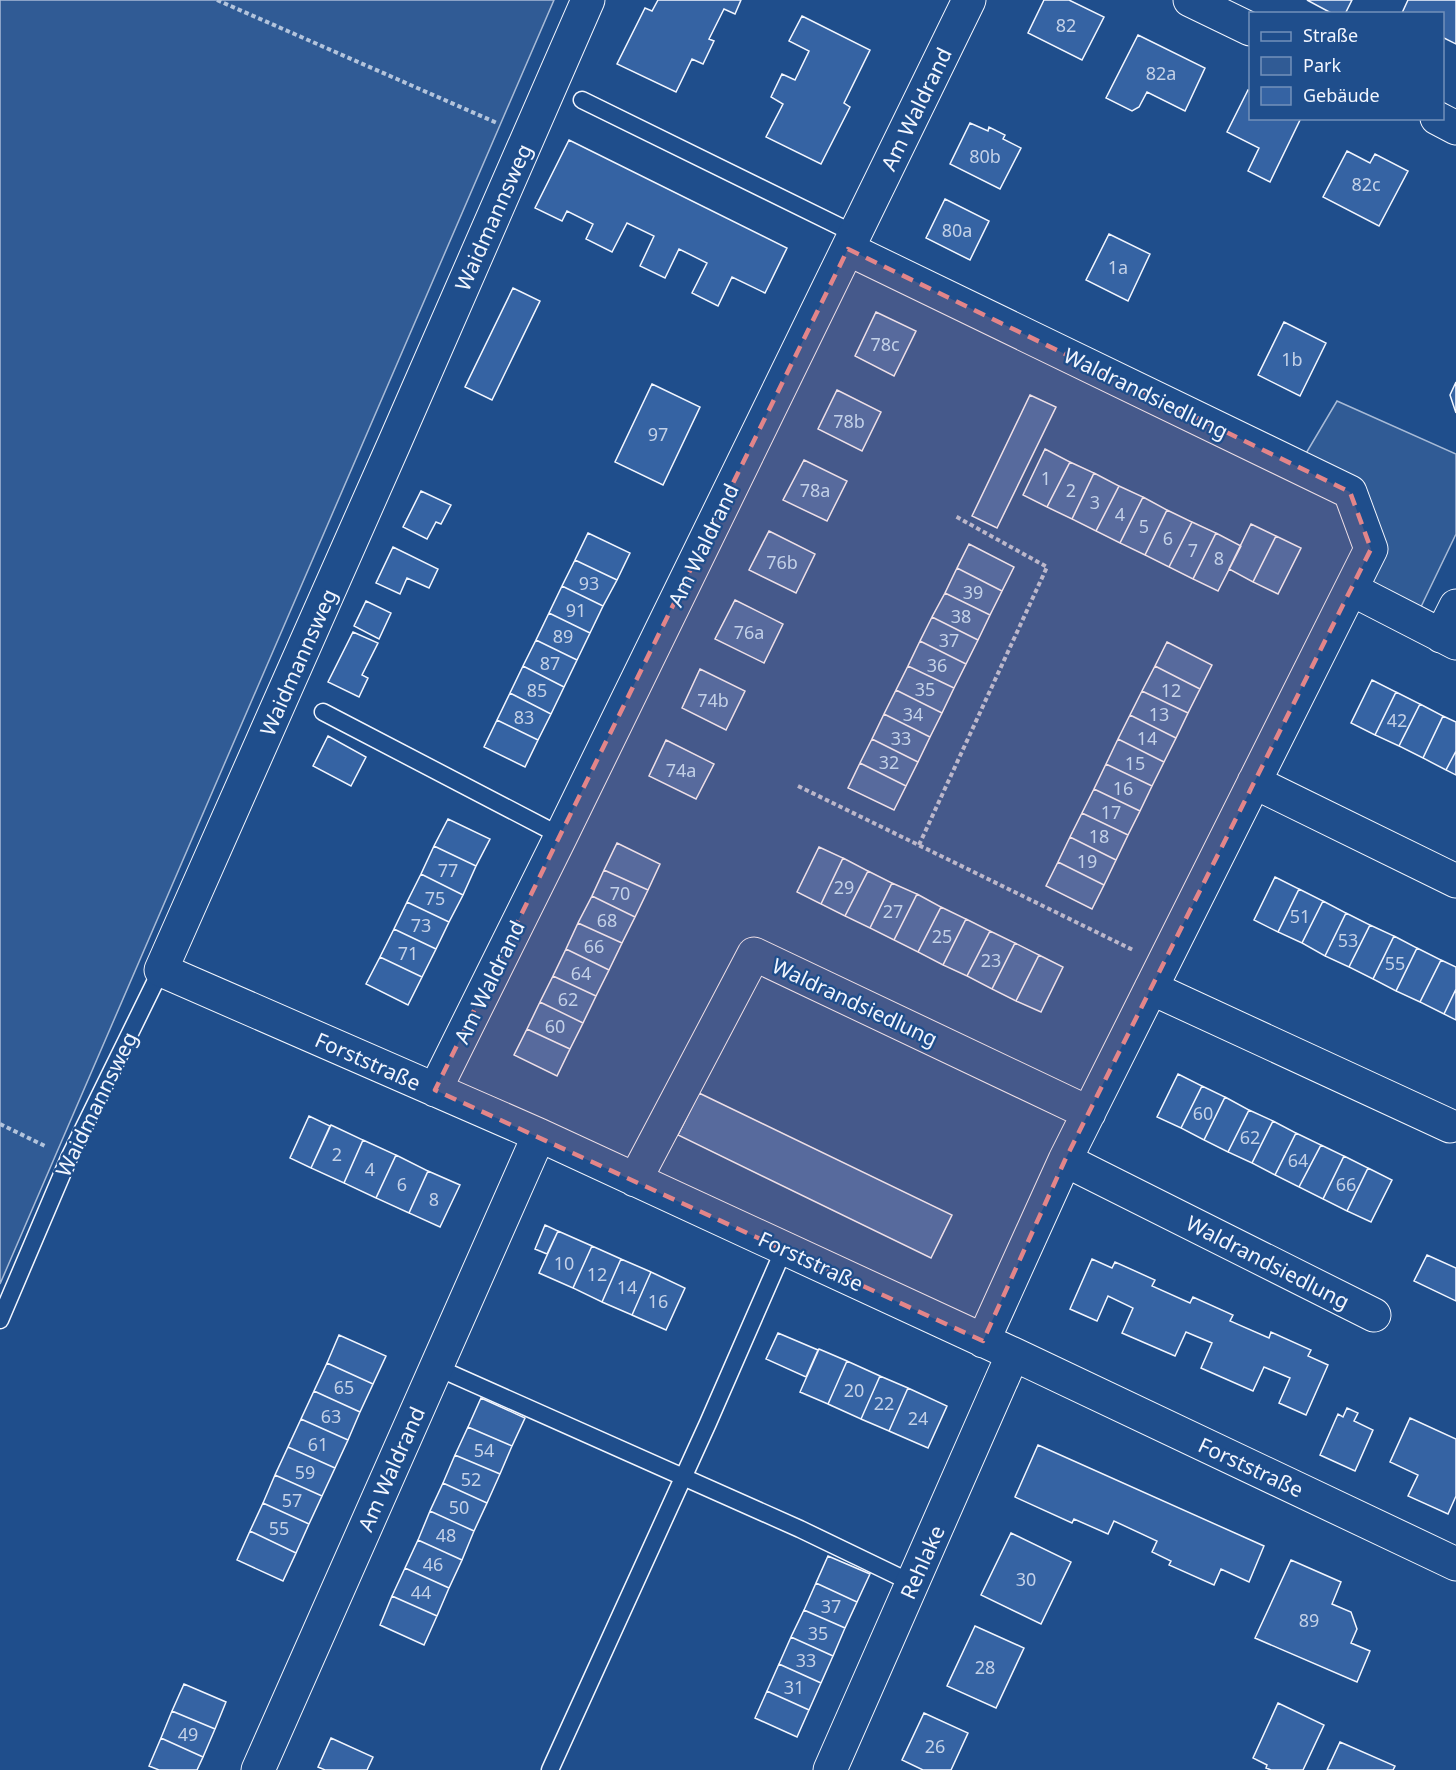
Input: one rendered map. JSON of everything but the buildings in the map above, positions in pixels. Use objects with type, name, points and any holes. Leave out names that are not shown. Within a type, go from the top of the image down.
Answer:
[{"type":"street","name":"Waidmannsweg","points":[[161,970],[588,0]]},
{"type":"street","name":"Am Waldrand","points":[[435,1090],[969,0]]},
{"type":"street","points":[[1190,0],[1249,28]]},
{"type":"street","points":[[1441,120],[1456,128]]},
{"type":"street","name":"Waldrandsiedlung","points":[[851,241],[1350,492],[1371,549],[1065,1160],[998,1348]]},
{"type":"street","points":[[1351,589],[1449,640],[1456,606]]},
{"type":"street","points":[[1254,782],[1456,881]]},
{"type":"street","name":"Waldrandsiedlung","points":[[636,1180],[754,954],[1089,1113]]},
{"type":"street","name":"Forststraße","points":[[161,970],[539,1135],[1456,1564]]},
{"type":"street","points":[[1157,977],[1450,1126]]},
{"type":"street","name":"Am Waldrand","points":[[258,1770],[539,1135]]},
{"type":"street","name":"Waldrandsiedlung","points":[[1065,1160],[1374,1315]]},
{"type":"street","name":"Rehlake","points":[[831,1770],[912,1583],[998,1348]]},
{"type":"lane","points":[[582,100],[851,241]]},
{"type":"lane","points":[[323,712],[561,836]]},
{"type":"lane","name":"Waidmannsweg","points":[[0,1320],[69,1158],[161,970]]},
{"type":"lane","points":[[550,1770],[684,1477],[784,1249]]},
{"type":"lane","points":[[436,1367],[800,1529],[912,1583]]},
{"type":"path","points":[[218,0],[528,137]]},
{"type":"path","points":[[919,845],[1047,567],[955,516]]},
{"type":"path","points":[[798,786],[919,845],[1157,977]]},
{"type":"path","points":[[0,1124],[69,1158]]},
{"type":"highlighted area","points":[[848,249],[1350,492],[1371,549],[1065,1160],[983,1341],[435,1090]]},
{"type":"green space","points":[[0,0],[554,0],[0,1284]]},
{"type":"green space","points":[[1337,401],[1456,454],[1456,534],[1418,613],[1365,585],[1382,549],[1364,485],[1305,455]]}]
